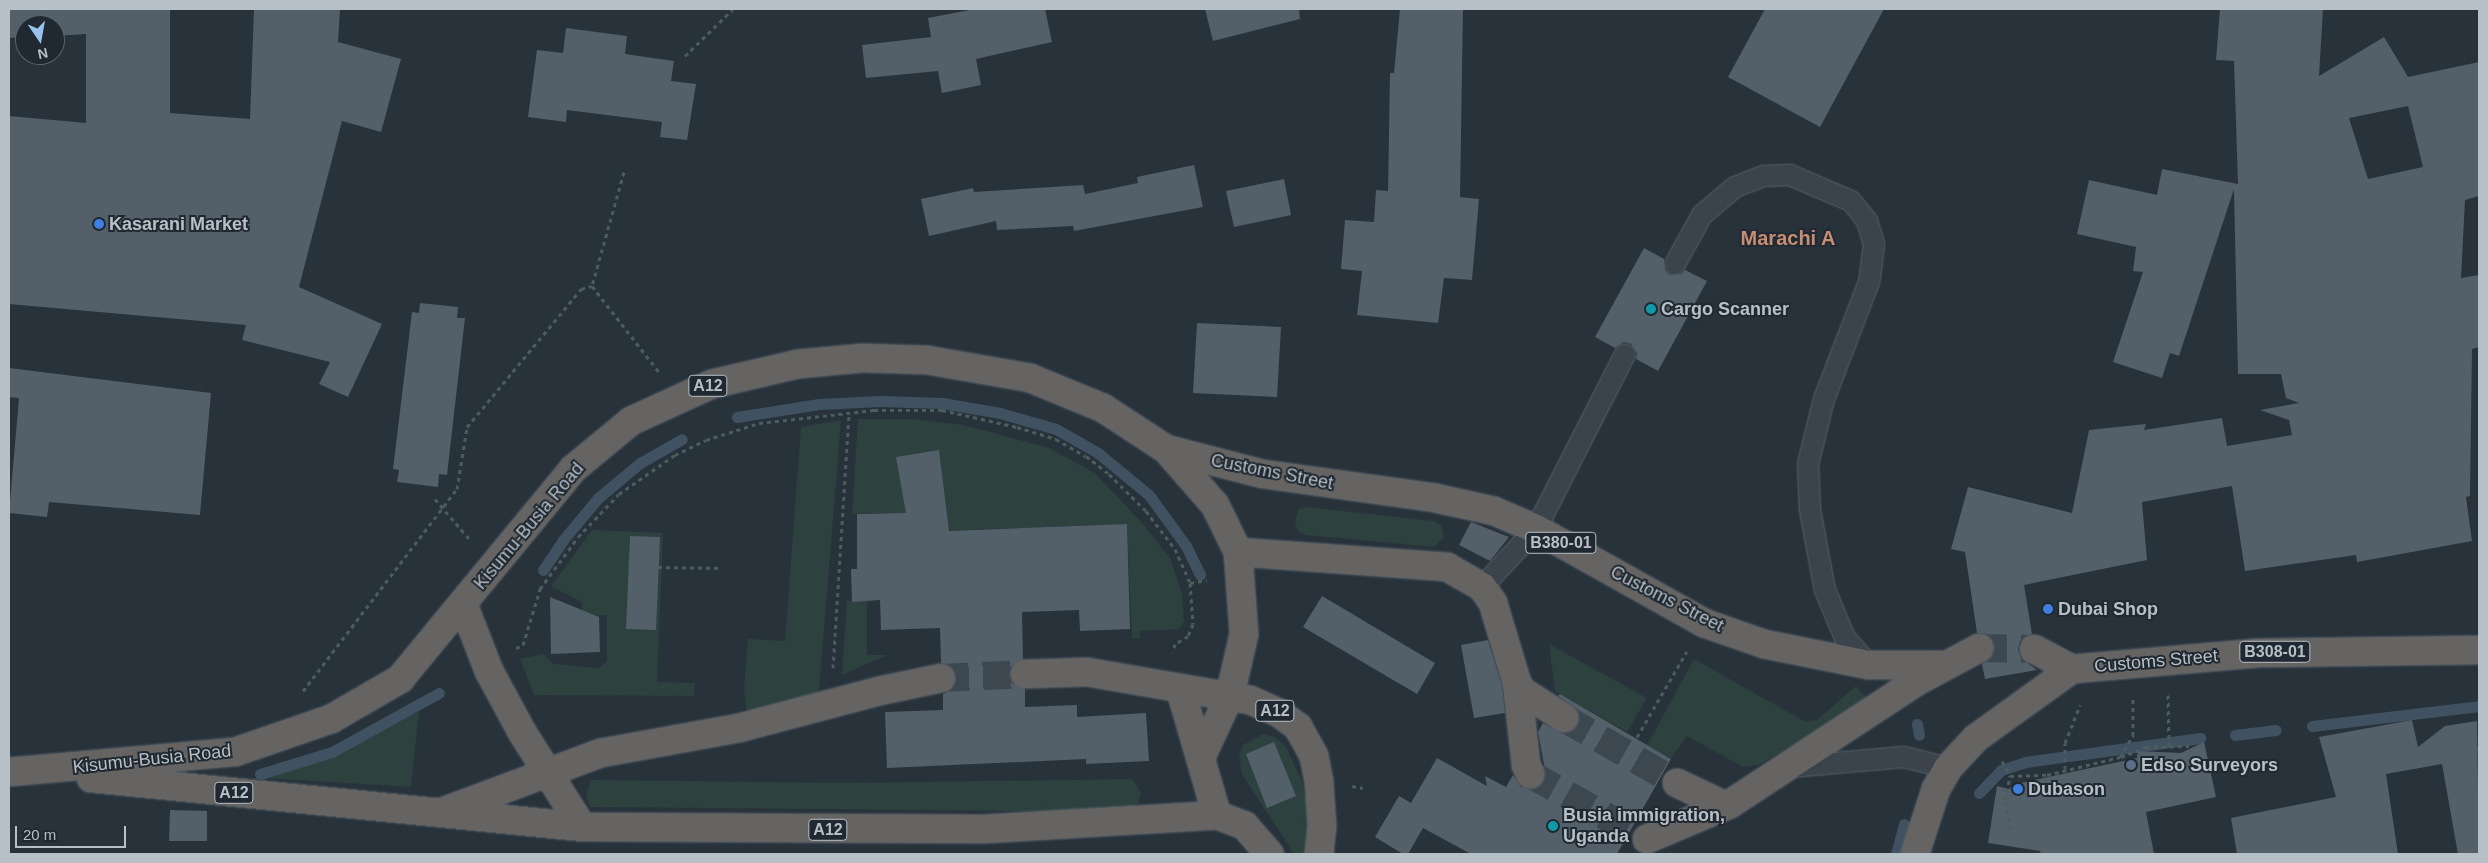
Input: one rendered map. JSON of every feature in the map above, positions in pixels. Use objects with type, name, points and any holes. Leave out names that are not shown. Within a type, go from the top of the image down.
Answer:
[{"type":"highway","name":"Kisumu-Busia Road","points":[[19,772],[235,752],[331,719],[400,679],[494,569],[573,469],[631,421],[712,384],[798,364],[863,358],[927,360],[1030,378],[1104,408],[1166,449],[1215,505],[1238,552],[1244,634],[1230,695],[1202,755]]},
{"type":"highway","name":"Customs Street","points":[[1166,449],[1263,474],[1481,508],[1513,517],[1704,622],[1764,644],[1868,665],[1944,665]]},
{"type":"highway","points":[[1238,552],[1446,567],[1482,587],[1494,603],[1517,683],[1526,765],[1530,774]]},
{"type":"highway","points":[[463,604],[484,661],[546,771],[582,828]]},
{"type":"highway","name":"Customs Street","points":[[1647,839],[1727,805],[1790,767],[1944,665],[1980,648]]},
{"type":"highway","name":"Customs Street","points":[[2034,649],[2072,669]]},
{"type":"highway","name":"Customs Street","points":[[1915,854],[1936,789],[1948,768],[1976,738],[2072,669],[2258,653],[2479,650]]},
{"type":"highway","name":"A12","points":[[1025,674],[1087,672],[1230,695],[1279,713],[1298,727],[1314,756],[1321,792],[1319,854]]},
{"type":"highway","name":"A12","points":[[439,814],[546,771],[601,753],[739,728],[831,703],[941,678]]},
{"type":"highway","points":[[1517,683],[1522,691],[1564,718]]},
{"type":"highway","points":[[1171,686],[1202,755],[1217,815]]},
{"type":"highway","name":"A12","points":[[19,772],[582,828],[975,829],[1217,815],[1245,826],[1269,854]]},
{"type":"highway","points":[[1677,783],[1727,805]]},
{"type":"lane","points":[[1675,264],[1702,215],[1734,187],[1764,176],[1790,175],[1851,201],[1867,221],[1874,244],[1869,282],[1824,399],[1808,464],[1810,510],[1825,590],[1845,638],[1868,665]]},
{"type":"lane","points":[[1482,587],[1536,529],[1625,354]]},
{"type":"lane","name":"Customs Street","points":[[1790,767],[1904,757],[1948,768]]},
{"type":"path","points":[[685,56],[733,9]]},
{"type":"path","points":[[592,286],[624,172]]},
{"type":"path","points":[[592,286],[680,399]]},
{"type":"path","points":[[300,694],[308,688],[457,489],[467,427],[581,289],[592,286]]},
{"type":"path","points":[[484,661],[523,645],[540,589],[578,537],[619,494],[675,455],[706,440],[759,423],[874,410],[942,410],[1017,427],[1056,439],[1086,456],[1109,474],[1146,510],[1175,549],[1190,583],[1193,624],[1188,636],[1175,644],[1171,686]]},
{"type":"path","points":[[831,703],[849,414]]},
{"type":"path","points":[[435,499],[494,569]]},
{"type":"path","points":[[658,567],[722,568]]},
{"type":"path","points":[[1636,737],[1704,622]]},
{"type":"path","points":[[2167,660],[2169,747]]},
{"type":"path","points":[[2120,757],[2133,735]]},
{"type":"path","points":[[2478,751],[2479,741]]},
{"type":"path","points":[[2064,743],[2065,769]]},
{"type":"path","points":[[2010,776],[2047,775],[2065,769],[2120,757],[2134,750],[2189,746]]},
{"type":"path","points":[[2002,761],[2010,776],[2006,800],[2011,829]]},
{"type":"green space","points":[[858,419],[913,419],[964,425],[1049,448],[1095,473],[1143,524],[1170,558],[1182,593],[1184,621],[1179,629],[1140,631],[1140,638],[1132,638],[1127,524],[912,532],[880,513],[852,514]]},
{"type":"green space","points":[[841,420],[819,692],[751,713],[746,709],[744,687],[748,639],[785,641],[801,427]]},
{"type":"green space","points":[[1306,507],[1434,521],[1441,525],[1444,538],[1434,547],[1306,535],[1298,531],[1295,524],[1298,510]]},
{"type":"green space","points":[[592,530],[663,533],[657,682],[695,683],[694,696],[534,695],[520,659],[543,654],[554,664],[598,668],[607,661],[607,615],[582,616],[582,602],[551,586]]},
{"type":"green space","points":[[847,601],[867,601],[867,655],[887,655],[842,675]]},
{"type":"green space","points":[[1549,644],[1647,698],[1627,732],[1555,691]]},
{"type":"green space","points":[[1694,659],[1806,722],[1817,720],[1856,686],[1869,702],[1758,765],[1743,767],[1687,736],[1671,758],[1647,745]]},
{"type":"green space","points":[[419,711],[411,787],[261,778],[337,755]]},
{"type":"green space","points":[[1263,734],[1275,737],[1286,747],[1302,781],[1311,828],[1309,854],[1294,854],[1242,774],[1239,757],[1243,745]]},
{"type":"green space","points":[[1133,779],[1141,793],[1138,804],[1128,812],[590,807],[586,796],[591,780],[849,783]]},
{"type":"building","points":[[9,9],[170,9],[170,113],[250,119],[254,9],[340,9],[338,42],[401,59],[381,132],[342,121],[299,287],[382,324],[348,397],[319,384],[330,362],[242,340],[246,325],[9,304],[9,116],[86,123],[86,34],[65,35],[65,15],[15,15],[15,38],[9,38]]},
{"type":"building","points":[[975,9],[1045,9],[1052,42],[976,59],[981,85],[942,93],[938,71],[866,78],[862,45],[931,37],[928,18]]},
{"type":"building","points":[[1205,9],[1299,9],[1300,19],[1213,41]]},
{"type":"building","points":[[1400,9],[1463,9],[1460,197],[1479,199],[1472,280],[1444,278],[1438,323],[1357,315],[1362,271],[1341,269],[1345,220],[1374,222],[1376,190],[1388,191],[1390,73],[1394,73]]},
{"type":"building","points":[[1765,9],[1884,9],[1820,127],[1728,77]]},
{"type":"building","points":[[2220,9],[2323,9],[2319,76],[2384,37],[2408,77],[2479,62],[2479,196],[2465,200],[2461,278],[2479,275],[2479,347],[2472,349],[2470,496],[2466,497],[2472,541],[2357,562],[2356,555],[2245,571],[2232,486],[2142,502],[2147,560],[2024,585],[2032,634],[2020,641],[2018,650],[2021,658],[2037,670],[1985,679],[1982,664],[1992,656],[1993,641],[1987,634],[1977,633],[1965,552],[1951,549],[1968,487],[2072,513],[2089,430],[2146,424],[2144,430],[2222,418],[2227,446],[2292,435],[2289,420],[2260,410],[2299,403],[2286,398],[2281,374],[2238,374],[2234,189],[2179,356],[2170,353],[2162,378],[2113,362],[2143,272],[2133,271],[2136,247],[2077,234],[2089,180],[2157,195],[2162,169],[2238,184],[2234,61],[2216,60]],"holes":[[[2408,106],[2423,167],[2368,179],[2349,118]]]},
{"type":"building","points":[[566,28],[627,36],[625,54],[674,61],[671,81],[696,84],[687,140],[660,137],[662,122],[567,110],[566,122],[528,117],[537,50],[563,53]]},
{"type":"building","points":[[1194,165],[1203,207],[1074,231],[1073,226],[997,230],[996,221],[929,236],[921,199],[973,188],[974,192],[1083,185],[1085,194],[1138,183],[1137,177]]},
{"type":"building","points":[[1284,179],[1291,215],[1234,227],[1226,191]]},
{"type":"building","name":"Cargo Scanner","points":[[1644,248],[1664,259],[1665,270],[1670,275],[1681,274],[1685,270],[1707,281],[1658,371],[1636,359],[1637,353],[1631,344],[1624,342],[1615,348],[1595,337]]},
{"type":"building","points":[[420,303],[458,307],[457,318],[465,318],[447,475],[439,474],[438,487],[397,482],[399,470],[393,469],[412,312],[419,313]]},
{"type":"building","points":[[1197,323],[1281,327],[1277,397],[1193,393]]},
{"type":"building","points":[[9,368],[211,393],[200,515],[49,502],[47,517],[9,513],[19,398],[9,397]]},
{"type":"building","points":[[939,450],[949,531],[1127,524],[1130,629],[1080,631],[1079,610],[1022,612],[1023,659],[1012,666],[1009,675],[1012,683],[1025,689],[1025,707],[1077,705],[1077,717],[1146,713],[1149,761],[1086,764],[1086,759],[887,768],[885,712],[943,710],[943,694],[952,689],[956,675],[952,667],[941,663],[940,628],[881,630],[880,600],[852,602],[851,569],[857,569],[857,514],[906,513],[896,457]]},
{"type":"building","points":[[1471,522],[1509,537],[1490,561],[1459,545]]},
{"type":"building","points":[[630,536],[660,537],[656,630],[626,629]]},
{"type":"building","points":[[1322,596],[1435,663],[1417,694],[1303,627]]},
{"type":"building","points":[[550,597],[599,617],[600,652],[551,654]]},
{"type":"building","points":[[1488,640],[1502,686],[1505,713],[1474,718],[1461,645]]},
{"type":"building","points":[[1560,694],[1671,759],[1617,854],[1471,854],[1423,828],[1408,854],[1403,854],[1375,837],[1399,796],[1411,803],[1437,758],[1487,786],[1485,776],[1506,787],[1513,775],[1521,787],[1537,788],[1546,775],[1538,732],[1543,723],[1564,734],[1572,732],[1580,719],[1578,710],[1558,696]]},
{"type":"building","points":[[2412,720],[2418,747],[2445,726],[2477,721],[2479,854],[2458,854],[2442,764],[2386,774],[2398,854],[2237,854],[2231,818],[2336,797],[2319,737]]},
{"type":"building","points":[[1274,742],[1296,796],[1267,808],[1246,754]]},
{"type":"building","points":[[2204,742],[2216,797],[2146,812],[2154,854],[2041,854],[2040,851],[1988,843],[1997,786],[2009,789],[2016,784],[2137,758],[2138,751],[2181,753]]},
{"type":"building","points":[[170,810],[207,811],[207,841],[169,841]]},
{"type":"waterway","points":[[737,417],[819,404],[880,401],[942,403],[1000,413],[1056,429],[1098,453],[1149,495],[1186,546],[1200,575]]},
{"type":"waterway","points":[[543,570],[563,540],[598,498],[640,463],[682,439]]},
{"type":"waterway","points":[[260,774],[332,752],[439,693]]},
{"type":"waterway","points":[[2312,726],[2479,706]]},
{"type":"waterway","points":[[1917,724],[1919,735]]},
{"type":"waterway","points":[[2235,735],[2276,730]]},
{"type":"waterway","points":[[1979,793],[2001,770],[2025,762],[2200,738]]},
{"type":"waterway","points":[[1896,854],[1904,824]]},
{"type":"tunnel","points":[[1979,648],[2034,649]]},
{"type":"tunnel","points":[[941,678],[1025,674]]},
{"type":"tunnel","points":[[1564,718],[1677,783]]},
{"type":"tunnel","points":[[1530,774],[1647,839]]},
{"type":"place","name":"Kasarani Market","points":[[99,224]]},
{"type":"place","name":"Cargo Scanner","points":[[1651,309]]},
{"type":"place","name":"Dubai Shop","points":[[2048,609]]},
{"type":"place","name":"Edso Surveyors","points":[[2131,765]]},
{"type":"place","name":"Dubason","points":[[2018,789]]},
{"type":"place","name":"Busia immigration, Uganda","points":[[1553,826]]},
{"type":"district","name":"Marachi A","points":[[1788,238]]}]
